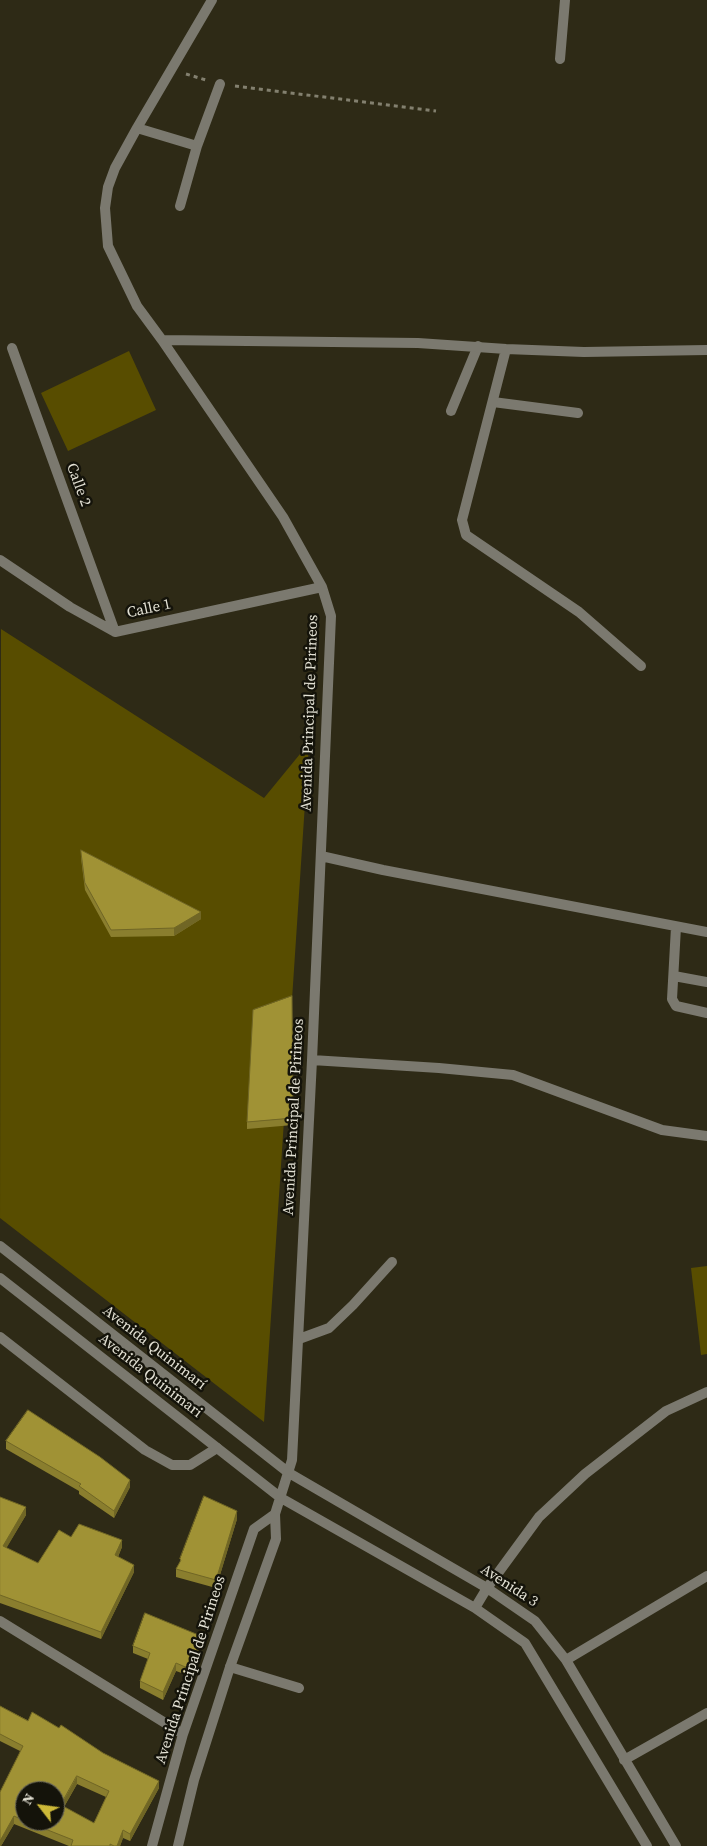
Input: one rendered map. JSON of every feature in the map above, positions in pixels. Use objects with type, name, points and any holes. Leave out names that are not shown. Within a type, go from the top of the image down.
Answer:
[{"type":"street","name":"Avenida Principal de Pirineos","points":[[178,1846],[194,1780],[230,1667],[276,1539],[275,1514],[292,1460],[295,1428],[331,616],[322,587],[283,517],[137,306],[108,246],[105,208],[108,187],[115,168],[212,0]]},
{"type":"street","points":[[560,59],[565,0]]},
{"type":"street","points":[[180,206],[197,146],[220,84]]},
{"type":"street","points":[[137,128],[197,146]]},
{"type":"street","points":[[162,340],[418,343],[584,352],[707,350]]},
{"type":"street","points":[[451,411],[478,346]]},
{"type":"street","name":"Calle 2","points":[[12,348],[115,632]]},
{"type":"street","points":[[506,349],[462,520],[466,535],[580,612],[641,666]]},
{"type":"street","points":[[493,402],[578,414]]},
{"type":"street","name":"Calle 1","points":[[0,560],[70,607],[115,632],[322,587]]},
{"type":"street","points":[[321,856],[383,870],[707,932]]},
{"type":"street","points":[[676,927],[672,999],[676,1006],[707,1013]]},
{"type":"street","points":[[674,976],[707,982]]},
{"type":"street","points":[[312,1060],[513,1075],[662,1130],[707,1136]]},
{"type":"street","name":"Avenida Quinimarí","points":[[0,1246],[289,1473]]},
{"type":"street","points":[[299,1339],[329,1328],[392,1262]]},
{"type":"street","name":"Avenida Quinimari","points":[[0,1278],[281,1498]]},
{"type":"street","points":[[0,1338],[145,1450],[172,1465],[190,1465],[217,1448]]},
{"type":"street","points":[[475,1608],[487,1588],[539,1517],[585,1474],[666,1411],[707,1392]]},
{"type":"street","name":"Avenida 3","points":[[289,1473],[487,1588],[535,1621],[566,1660],[676,1846]]},
{"type":"street","points":[[281,1498],[475,1608],[525,1643],[647,1846]]},
{"type":"street","name":"Avenida Principal de Pirineos","points":[[152,1846],[183,1734],[254,1529],[275,1514]]},
{"type":"street","points":[[566,1660],[707,1576]]},
{"type":"street","points":[[0,1621],[183,1734]]},
{"type":"street","points":[[230,1667],[299,1688]]},
{"type":"street","points":[[624,1760],[707,1713]]},
{"type":"path","points":[[171,70],[220,84],[436,111]]},
{"type":"shaded area","points":[[129,351],[156,410],[68,451],[41,393]]},
{"type":"shaded area","points":[[1,629],[264,798],[309,743],[264,1422],[0,1218]]},
{"type":"shaded area","points":[[707,1266],[707,1354],[701,1355],[691,1268]]},
{"type":"building","points":[[81,850],[201,912],[174,928],[111,930],[85,883]]},
{"type":"building","points":[[292,996],[293,1118],[247,1122],[253,1010]]},
{"type":"building","points":[[28,1410],[100,1457],[130,1480],[114,1511],[79,1486],[81,1484],[6,1441]]},
{"type":"building","points":[[204,1496],[237,1511],[216,1580],[176,1569]]},
{"type":"building","points":[[0,1497],[26,1507],[3,1546],[38,1563],[59,1530],[71,1537],[79,1524],[122,1540],[115,1555],[134,1565],[101,1632],[0,1595]]},
{"type":"building","points":[[145,1613],[201,1636],[190,1669],[176,1663],[163,1692],[140,1681],[150,1653],[133,1646]]},
{"type":"building","points":[[0,1706],[28,1721],[32,1712],[59,1728],[61,1725],[103,1753],[159,1781],[130,1834],[123,1830],[117,1846],[110,1844],[110,1846],[71,1846],[73,1840],[50,1831],[65,1831],[65,1807],[94,1823],[109,1791],[77,1776],[65,1798],[65,1781],[15,1781],[15,1816],[0,1841],[0,1792],[23,1746],[0,1734]]}]
